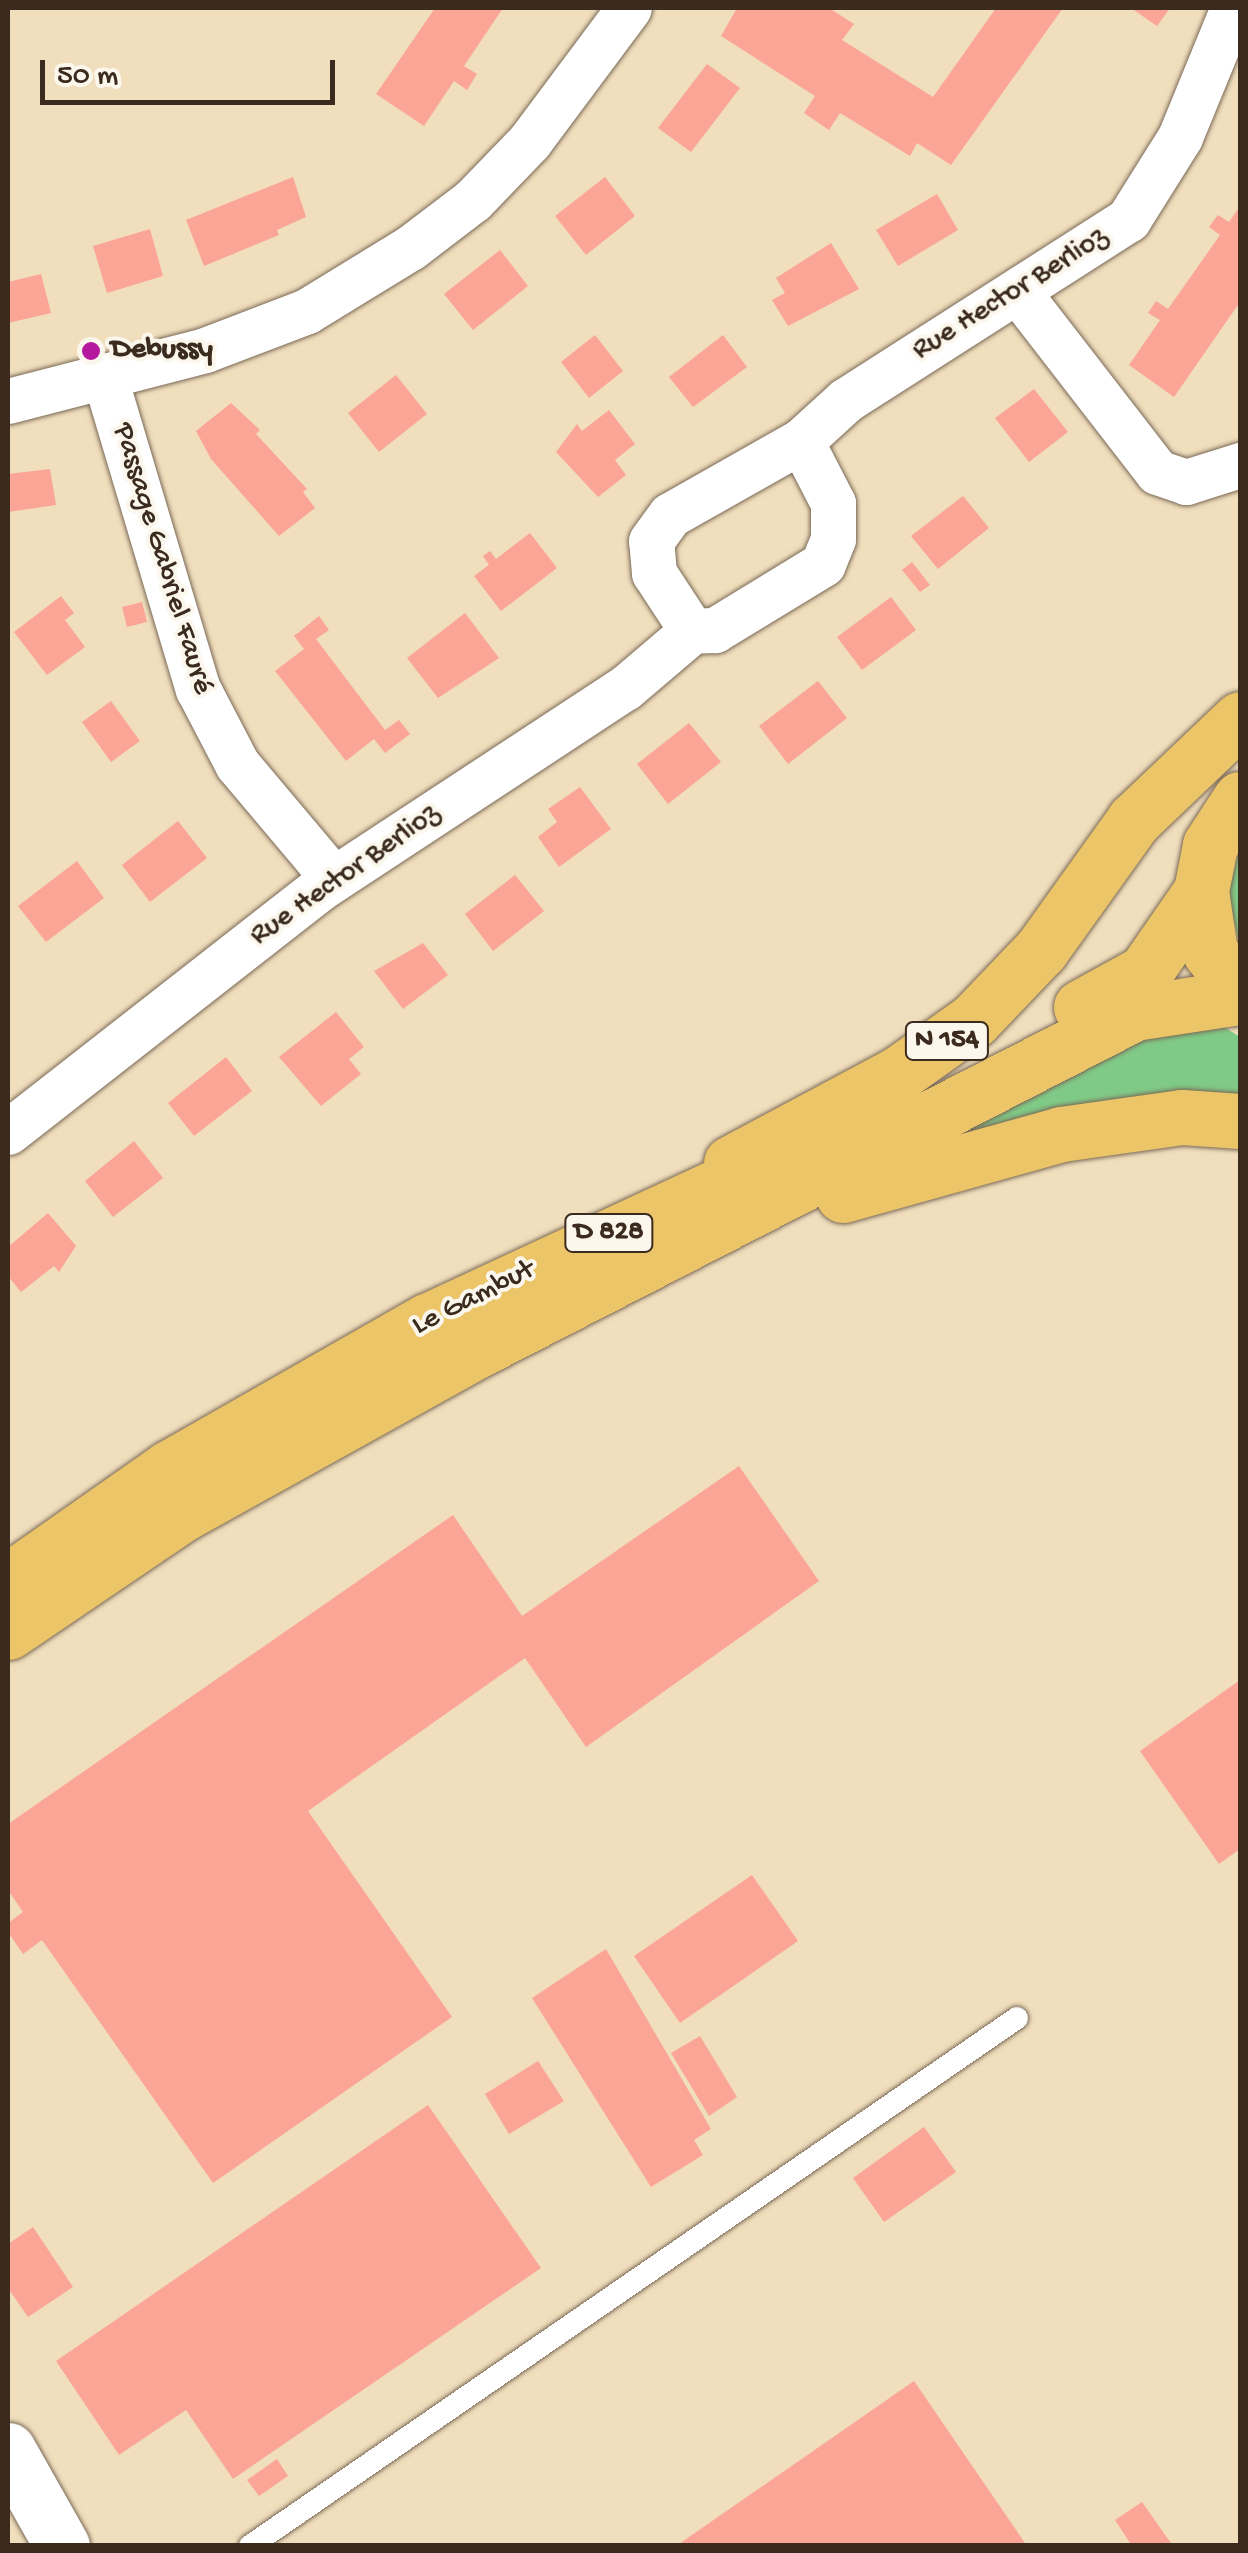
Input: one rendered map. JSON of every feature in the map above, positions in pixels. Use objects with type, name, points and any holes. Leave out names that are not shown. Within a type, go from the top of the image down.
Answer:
[{"type":"main road","name":"N 154","points":[[564,1253],[898,1074],[974,1020],[1041,950],[1134,820],[1240,719]]},
{"type":"main road","points":[[1240,799],[1210,845],[1201,891],[1210,952],[1240,994]]},
{"type":"main road","name":"Le Gambut","points":[[8,1581],[169,1468],[427,1320],[564,1253],[747,1173],[1130,983],[1158,958],[1201,891]]},
{"type":"main road","name":"D 828","points":[[651,1262],[1135,1013],[1240,994]]},
{"type":"main road","name":"D 828","points":[[651,1262],[910,1172],[1062,1134],[1182,1117],[1240,1121]]},
{"type":"main road","name":"Le Gambut","points":[[8,1632],[234,1484],[651,1262]]},
{"type":"street","points":[[8,400],[104,378],[306,311],[410,248],[473,200],[528,142],[629,8]]},
{"type":"street","name":"Rue Hector Berlioz","points":[[692,631],[654,573],[651,541],[670,515],[801,441],[846,400],[1128,220],[1180,137],[1234,8]]},
{"type":"street","points":[[1018,292],[1157,472],[1186,482],[1240,465]]},
{"type":"street","name":"Passage Gabriel Fauré","points":[[104,378],[198,689],[237,764],[334,879]]},
{"type":"street","name":"Rue Hector Berlioz","points":[[8,1132],[334,879],[626,688],[692,631],[715,630],[823,564],[833,540],[834,504],[801,441]]},
{"type":"street","points":[[8,2450],[62,2546]]},
{"type":"lane","points":[[250,2546],[1017,2018]]},
{"type":"green space","points":[[1240,846],[1240,947],[1228,895]]},
{"type":"green space","points":[[1218,1023],[1240,1037],[1240,1100],[965,1134],[952,1128],[1141,1027]]},
{"type":"building","points":[[435,8],[503,8],[464,66],[477,74],[467,90],[454,81],[424,126],[376,94]]},
{"type":"building","points":[[737,8],[829,8],[854,24],[842,40],[933,97],[996,8],[1063,8],[951,165],[917,143],[910,156],[840,113],[829,130],[804,113],[815,96],[721,36]]},
{"type":"building","points":[[1131,8],[1170,8],[1157,26]]},
{"type":"building","points":[[707,64],[740,88],[691,152],[658,128]]},
{"type":"building","points":[[293,177],[306,217],[277,230],[279,235],[204,266],[186,220]]},
{"type":"building","points":[[605,177],[635,216],[586,255],[555,216]]},
{"type":"building","points":[[937,194],[958,230],[898,266],[876,230]]},
{"type":"building","points":[[1240,206],[1240,302],[1174,397],[1129,365],[1160,320],[1148,313],[1156,301],[1168,309],[1220,235],[1209,227],[1218,215],[1229,222]]},
{"type":"building","points":[[150,229],[163,276],[107,293],[93,246]]},
{"type":"building","points":[[831,243],[859,289],[788,326],[772,300],[785,293],[776,278]]},
{"type":"building","points":[[500,250],[528,286],[473,330],[444,294]]},
{"type":"building","points":[[41,274],[51,313],[8,323],[8,282]]},
{"type":"building","points":[[595,335],[623,371],[589,398],[561,362]]},
{"type":"building","points":[[723,335],[747,367],[693,407],[669,377]]},
{"type":"building","points":[[396,375],[427,414],[379,452],[348,413]]},
{"type":"building","points":[[1034,389],[1068,432],[1029,462],[995,418]]},
{"type":"building","points":[[231,403],[260,430],[256,434],[307,489],[303,492],[315,508],[279,536],[211,459],[196,431]]},
{"type":"building","points":[[609,410],[635,444],[615,460],[626,475],[598,497],[556,452],[577,424],[582,431]]},
{"type":"building","points":[[50,469],[56,505],[8,512],[8,474]]},
{"type":"building","points":[[963,496],[989,528],[938,569],[911,536]]},
{"type":"building","points":[[530,533],[557,568],[501,611],[474,576],[489,565],[483,556],[490,551],[496,559]]},
{"type":"building","points":[[912,562],[930,585],[920,592],[902,570]]},
{"type":"building","points":[[61,596],[74,613],[65,620],[85,647],[47,675],[14,632]]},
{"type":"building","points":[[891,597],[916,630],[862,670],[837,637]]},
{"type":"building","points":[[142,602],[147,622],[127,627],[122,607]]},
{"type":"building","points":[[465,613],[499,658],[438,698],[407,658]]},
{"type":"building","points":[[319,616],[329,630],[316,639],[385,730],[399,720],[410,734],[385,753],[374,739],[346,761],[275,671],[304,649],[294,636]]},
{"type":"building","points":[[818,681],[847,718],[788,764],[759,726]]},
{"type":"building","points":[[111,701],[140,741],[111,762],[82,722]]},
{"type":"building","points":[[689,723],[721,762],[668,804],[637,764]]},
{"type":"building","points":[[580,787],[611,829],[559,867],[538,837],[557,822],[548,809]]},
{"type":"building","points":[[178,821],[207,858],[150,902],[122,865]]},
{"type":"building","points":[[77,861],[104,898],[46,942],[18,906]]},
{"type":"building","points":[[515,875],[544,911],[493,951],[465,914]]},
{"type":"building","points":[[423,943],[448,975],[403,1009],[374,971]]},
{"type":"building","points":[[336,1012],[364,1047],[349,1059],[361,1074],[321,1106],[279,1057]]},
{"type":"building","points":[[226,1057],[252,1091],[194,1136],[168,1103]]},
{"type":"building","points":[[134,1141],[163,1178],[113,1217],[85,1181]]},
{"type":"building","points":[[48,1213],[76,1246],[59,1272],[54,1266],[21,1292],[8,1276],[8,1247]]},
{"type":"building","points":[[739,1466],[819,1581],[586,1747],[525,1658],[308,1811],[452,2017],[213,2183],[42,1940],[23,1954],[8,1932],[8,1923],[23,1912],[8,1890],[8,1824],[453,1515],[522,1616]]},
{"type":"building","points":[[1240,1680],[1240,1849],[1219,1864],[1140,1751]]},
{"type":"building","points":[[752,1875],[798,1941],[680,2023],[634,1956]]},
{"type":"building","points":[[606,1949],[711,2129],[694,2140],[703,2155],[651,2187],[532,1998]]},
{"type":"building","points":[[700,2036],[737,2097],[709,2116],[671,2053]]},
{"type":"building","points":[[538,2061],[564,2101],[509,2134],[485,2094]]},
{"type":"building","points":[[428,2105],[541,2268],[233,2479],[186,2410],[119,2455],[56,2361]]},
{"type":"building","points":[[924,2127],[956,2172],[884,2222],[853,2178]]},
{"type":"building","points":[[33,2227],[73,2287],[28,2317],[8,2288],[8,2244]]},
{"type":"building","points":[[914,2381],[1027,2546],[676,2546]]},
{"type":"building","points":[[277,2459],[288,2476],[259,2496],[247,2480]]},
{"type":"building","points":[[1142,2502],[1173,2546],[1132,2546],[1115,2520]]},
{"type":"place","name":"Debussy","points":[[91,351]]}]
